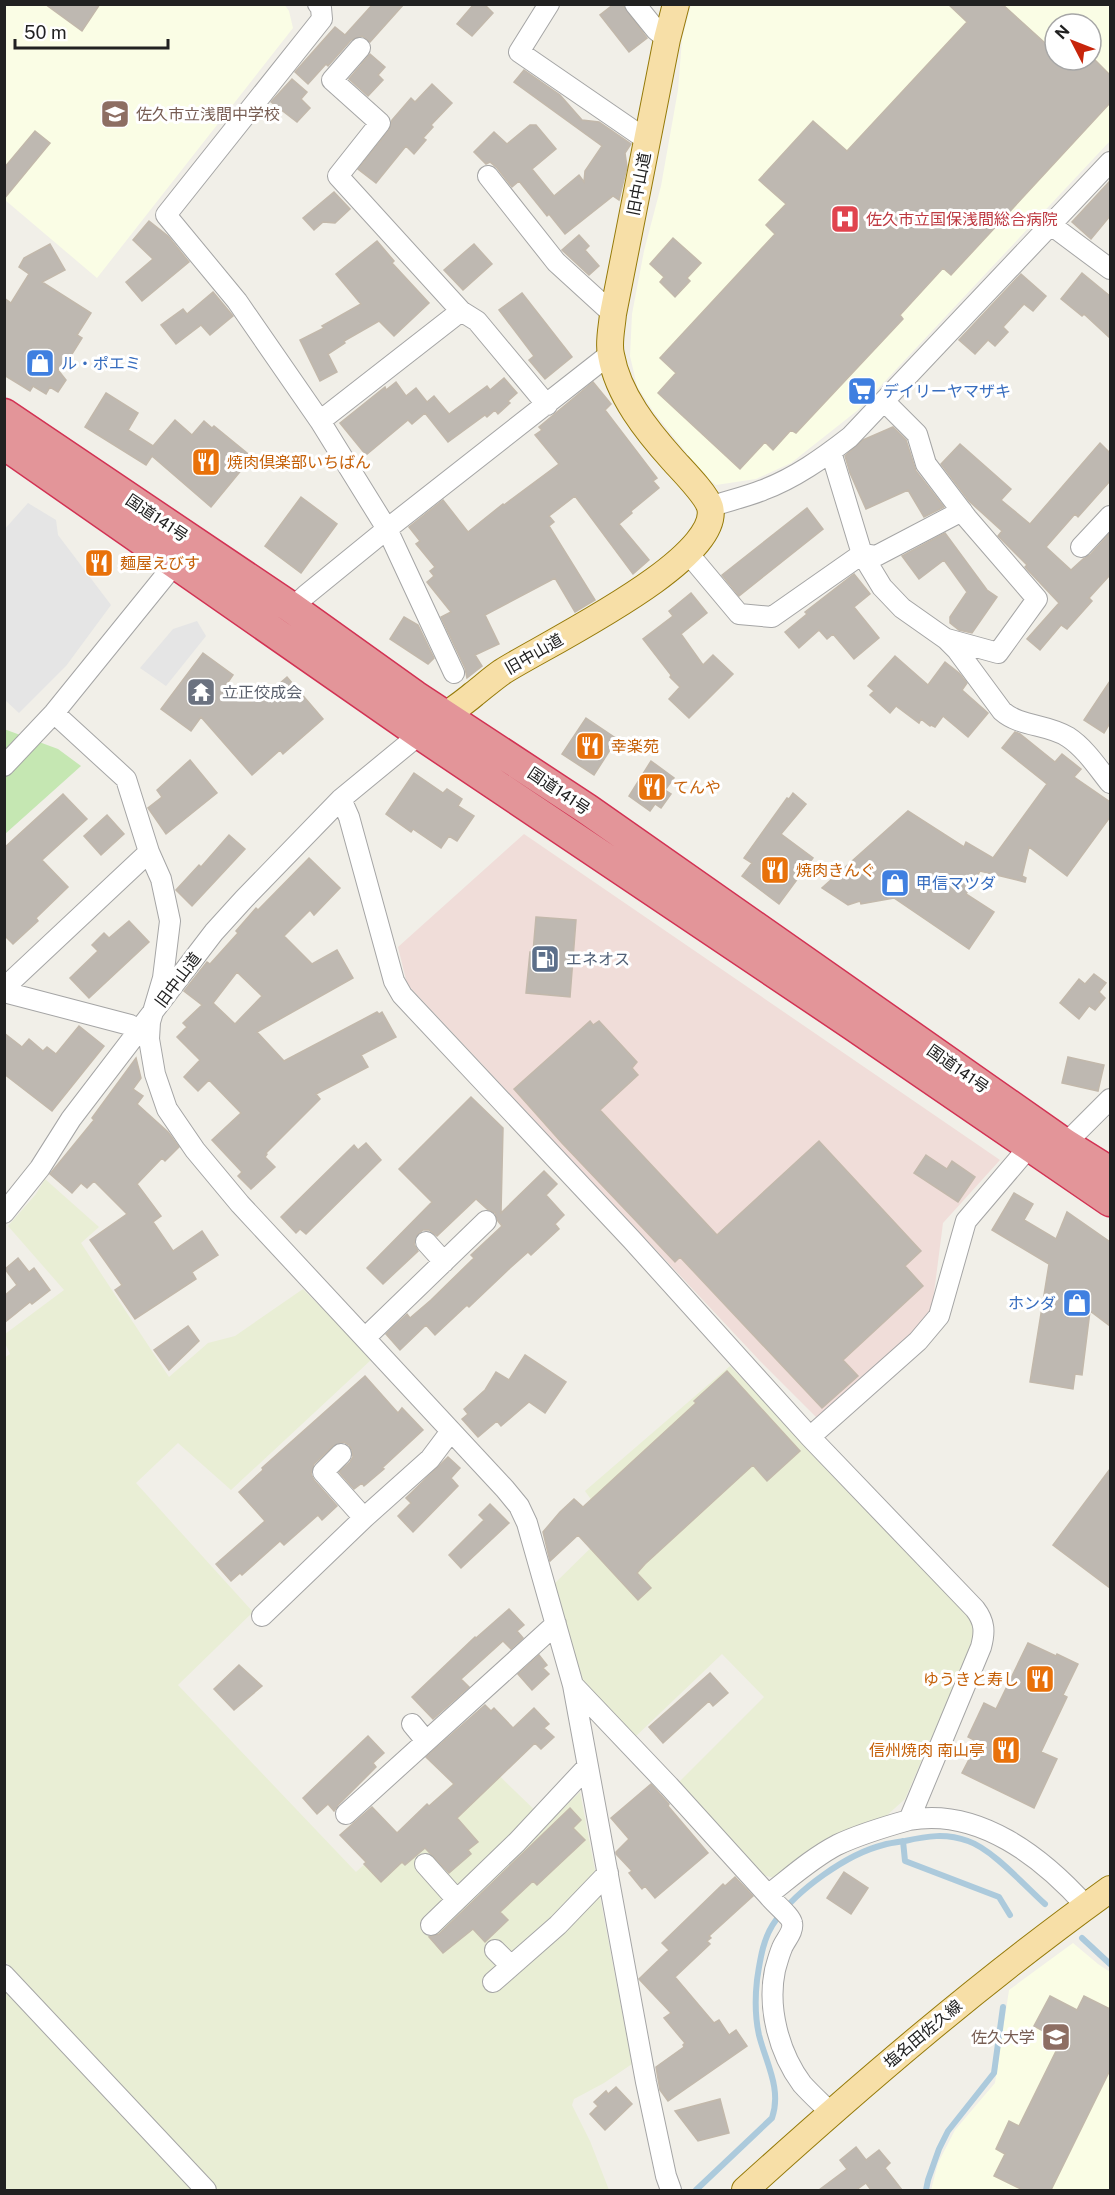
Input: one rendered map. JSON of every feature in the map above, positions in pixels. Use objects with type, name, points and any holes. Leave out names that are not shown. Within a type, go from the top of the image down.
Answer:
[{"type":"highway","name":"国道141号","points":[[4,414],[420,734],[1110,1201]]},
{"type":"highway","name":"国道141号","points":[[4,444],[184,553],[292,608],[445,715],[587,809],[1065,1144],[1110,1172]]},
{"type":"main road","name":"旧中山道","points":[[420,734],[502,672],[615,607],[657,579],[687,552],[700,537],[709,521],[710,507],[696,486],[658,443],[624,393],[610,354],[613,315],[667,39],[676,4]]},
{"type":"main road","name":"塩名田佐久線","points":[[745,2190],[905,2049],[973,1993],[1110,1889]]},
{"type":"street","points":[[318,4],[321,8],[322,19],[165,215],[237,301],[320,421],[387,529],[454,673]]},
{"type":"street","points":[[549,4],[519,52],[647,140]]},
{"type":"street","points":[[635,4],[656,30],[667,39]]},
{"type":"street","points":[[360,48],[332,80],[380,123],[338,176],[460,311],[477,321],[547,405]]},
{"type":"street","points":[[710,507],[763,490],[792,476],[831,452],[850,437],[1110,162]]},
{"type":"street","points":[[488,176],[556,262],[613,315]]},
{"type":"street","points":[[1051,225],[1110,269]]},
{"type":"street","points":[[320,421],[460,311]]},
{"type":"street","points":[[292,608],[387,529],[610,354]]},
{"type":"street","points":[[884,401],[917,434],[926,465],[1036,599],[998,653],[946,639]]},
{"type":"street","points":[[831,452],[862,554],[882,587],[902,608],[946,639],[957,650],[1002,711],[1010,718],[1066,736],[1079,746],[1110,783]]},
{"type":"street","points":[[687,552],[739,614],[772,616],[862,554],[876,556],[962,511]]},
{"type":"street","points":[[1081,547],[1110,516]]},
{"type":"street","points":[[4,766],[54,713],[184,553]]},
{"type":"street","points":[[54,713],[126,779],[149,852],[161,879],[170,921],[163,978],[146,1023],[155,1074],[167,1109],[180,1130],[247,1212],[519,1506],[527,1523],[573,1685],[646,2082],[671,2190]]},
{"type":"street","name":"旧中山道","points":[[4,1213],[40,1168],[71,1119],[222,924],[341,800],[420,734]]},
{"type":"street","points":[[341,800],[349,818],[393,981],[402,995],[632,1240],[810,1437],[982,1618],[981,1647],[909,1821]]},
{"type":"street","points":[[4,990],[149,852]]},
{"type":"street","points":[[4,990],[120,1023],[146,1023]]},
{"type":"street","points":[[1065,1144],[1110,1099]]},
{"type":"street","points":[[810,1437],[918,1341],[939,1316],[966,1221],[1029,1147]]},
{"type":"street","points":[[365,1338],[486,1221]]},
{"type":"street","points":[[426,1242],[444,1262]]},
{"type":"street","points":[[262,1616],[364,1518],[430,1459],[451,1431]]},
{"type":"street","points":[[341,1454],[323,1472],[364,1518]]},
{"type":"street","points":[[346,1814],[556,1624]]},
{"type":"street","points":[[573,1685],[790,1918],[793,1924],[782,1947],[775,1971],[776,2023],[781,2044],[793,2070],[803,2085],[831,2113]]},
{"type":"street","points":[[412,1724],[426,1741]]},
{"type":"street","points":[[431,1925],[517,1842],[588,1766]]},
{"type":"street","points":[[771,1899],[808,1863],[835,1846],[861,1835],[909,1821],[939,1819],[981,1828],[1035,1857],[1062,1880],[1086,1906]]},
{"type":"street","points":[[425,1864],[457,1900]]},
{"type":"street","points":[[493,1982],[558,1925],[608,1873]]},
{"type":"street","points":[[495,1950],[511,1966]]},
{"type":"street","points":[[4,1975],[206,2190]]},
{"type":"shaded area","name":"佐久市立浅間中学校","points":[[284,4],[289,11],[293,28],[97,278],[5,200],[5,5]]},
{"type":"shaded area","name":"佐久市立国保浅間総合病院","points":[[691,5],[1110,5],[1110,141],[858,410],[791,463],[756,479],[716,485],[704,475],[653,411],[637,386],[630,356],[632,314],[644,251],[661,186],[678,90],[682,39]]},
{"type":"shaded area","points":[[28,503],[56,520],[58,535],[111,605],[66,666],[19,713],[5,700],[4,530]]},
{"type":"shaded area","points":[[197,621],[206,636],[166,686],[140,668],[173,629]]},
{"type":"shaded area","points":[[524,834],[1000,1160],[943,1223],[931,1316],[817,1418],[760,1361],[407,984],[398,947]]},
{"type":"shaded area","points":[[45,1179],[99,1227],[81,1243],[169,1377],[208,1343],[235,1336],[303,1289],[372,1359],[231,1490],[178,1443],[136,1483],[253,1612],[178,1685],[356,1872],[481,1758],[548,1823],[580,1792],[632,2064],[604,2083],[574,2099],[572,2105],[590,2141],[609,2190],[218,2190],[5,1961],[4,1358],[10,1354],[5,1343],[5,1334],[64,1290],[8,1226],[36,1194]]},
{"type":"shaded area","points":[[730,1366],[972,1616],[975,1637],[905,1799],[884,1818],[775,1878],[762,1875],[677,1784],[764,1697],[722,1654],[634,1738],[587,1687],[575,1670],[554,1584],[611,1528],[585,1491]]},
{"type":"shaded area","name":"佐久大学","points":[[1073,1943],[1110,1972],[1110,2190],[931,2190],[938,2163],[955,2130],[995,2083],[1009,1990]]},
{"type":"shaded area","points":[[5,1990],[193,2190],[5,2190]]},
{"type":"green space","points":[[4,729],[58,749],[81,766],[5,834]]},
{"type":"building","points":[[45,4],[100,4],[82,31]]},
{"type":"building","points":[[373,4],[404,4],[370,42],[362,36],[351,40],[308,84],[295,72],[335,27],[345,35]]},
{"type":"building","points":[[474,4],[484,4],[493,13],[472,36],[457,24]]},
{"type":"building","points":[[614,4],[622,4],[647,38],[629,52],[600,15]]},
{"type":"building","points":[[948,4],[1002,4],[1043,41],[1043,72],[1103,72],[1103,68],[1110,75],[1110,103],[951,275],[943,268],[900,315],[903,319],[796,433],[791,430],[773,450],[765,442],[740,469],[658,393],[676,373],[660,358],[775,234],[766,225],[786,204],[759,180],[813,121],[847,151],[967,22]]},
{"type":"building","points":[[370,54],[385,67],[378,75],[383,80],[368,96],[349,79]]},
{"type":"building","points":[[524,70],[560,95],[582,120],[599,122],[631,144],[625,153],[627,167],[619,200],[613,196],[565,234],[519,181],[512,187],[497,168],[490,162],[486,164],[474,152],[494,132],[507,144],[530,125],[536,125],[556,149],[532,169],[554,196],[579,175],[584,182],[585,171],[602,146],[514,82]]},
{"type":"building","points":[[292,79],[307,92],[301,99],[310,108],[297,122],[271,102]]},
{"type":"building","points":[[432,84],[452,103],[431,125],[433,127],[423,138],[426,140],[414,154],[406,146],[376,183],[358,169],[389,130],[392,120],[411,98],[415,102]]},
{"type":"building","points":[[35,131],[50,143],[4,199],[4,168]]},
{"type":"building","points":[[1110,181],[1110,216],[1091,239],[1072,222]]},
{"type":"building","points":[[334,192],[350,209],[335,223],[323,222],[314,230],[303,218]]},
{"type":"building","points":[[149,221],[168,236],[189,262],[142,301],[126,282],[153,259],[133,240]]},
{"type":"building","points":[[579,235],[589,246],[585,250],[599,266],[589,275],[562,250]]},
{"type":"building","points":[[673,238],[701,263],[687,278],[690,281],[675,297],[660,282],[664,277],[650,264]]},
{"type":"building","points":[[377,241],[394,261],[392,263],[429,303],[394,336],[379,321],[344,341],[345,343],[328,354],[337,372],[320,381],[300,340],[324,328],[322,326],[361,304],[336,274]]},
{"type":"building","points":[[50,244],[65,270],[42,282],[91,313],[77,335],[82,338],[67,362],[58,370],[66,380],[58,392],[50,387],[46,394],[33,386],[30,391],[4,375],[4,298],[11,303],[29,274],[19,267],[24,258]]},
{"type":"building","points":[[474,244],[492,264],[463,290],[444,270]]},
{"type":"building","points":[[1082,273],[1110,296],[1110,338],[1084,314],[1082,316],[1061,299]]},
{"type":"building","points":[[1021,274],[1046,296],[1033,311],[1024,304],[1003,327],[1008,332],[995,346],[988,340],[975,354],[959,340]]},
{"type":"building","points":[[213,292],[233,316],[210,335],[201,325],[176,344],[161,325],[183,309],[187,314]]},
{"type":"building","points":[[522,293],[572,357],[545,379],[529,360],[534,356],[499,310]]},
{"type":"building","points":[[504,378],[517,393],[508,401],[510,403],[498,414],[495,410],[487,417],[485,415],[448,442],[425,413],[412,424],[408,420],[366,455],[340,423],[385,387],[386,390],[396,382],[406,396],[416,388],[427,402],[434,396],[449,414],[487,386],[490,390]]},
{"type":"building","points":[[593,382],[611,404],[605,410],[657,478],[653,481],[659,488],[619,524],[649,560],[633,574],[575,496],[549,516],[554,522],[549,526],[595,600],[575,612],[555,578],[485,615],[499,644],[475,655],[482,666],[467,678],[465,668],[441,617],[451,612],[427,582],[434,576],[430,571],[435,567],[416,544],[420,541],[409,527],[443,500],[468,532],[559,464],[535,435],[542,430],[539,427]]},
{"type":"building","name":"焼肉倶楽部いちばん","points":[[106,393],[138,413],[128,430],[153,446],[175,420],[192,435],[204,421],[212,428],[214,426],[252,457],[211,507],[152,456],[146,465],[85,427]]},
{"type":"building","points":[[893,427],[906,440],[916,471],[944,507],[924,517],[908,490],[866,509],[850,473],[845,456],[863,440]]},
{"type":"building","points":[[1100,443],[1110,453],[1110,481],[1078,517],[1075,514],[1046,547],[1071,570],[1090,555],[1110,533],[1110,575],[1089,598],[1092,601],[1067,629],[1061,625],[1040,650],[1027,639],[1059,603],[1025,567],[1027,565],[998,536],[1002,531],[969,501],[941,464],[960,444],[1011,489],[1001,500],[1030,524]]},
{"type":"building","points":[[301,497],[337,524],[301,573],[265,546]]},
{"type":"building","points":[[807,508],[823,529],[739,596],[722,575]]},
{"type":"building","points":[[945,533],[987,590],[997,597],[972,633],[959,630],[950,623],[950,617],[967,592],[944,560],[919,579],[902,556]]},
{"type":"building","points":[[854,574],[870,594],[854,607],[879,638],[854,659],[833,634],[827,639],[819,630],[799,648],[785,632],[807,614],[805,612]]},
{"type":"building","points":[[691,593],[707,613],[681,634],[703,665],[713,655],[733,674],[689,718],[669,699],[680,687],[670,677],[671,675],[643,639],[673,616],[669,611]]},
{"type":"building","points":[[404,617],[418,625],[434,658],[428,664],[390,639]]},
{"type":"building","points":[[203,653],[233,675],[226,685],[250,702],[259,694],[262,699],[287,677],[323,719],[283,754],[280,750],[252,775],[201,717],[191,731],[161,709]]},
{"type":"building","points":[[895,656],[928,685],[945,662],[967,683],[962,690],[988,713],[968,737],[943,716],[935,727],[921,719],[919,723],[896,706],[890,713],[870,695],[874,691],[868,686]]},
{"type":"building","points":[[1110,681],[1110,723],[1104,733],[1084,720]]},
{"type":"building","name":"幸楽苑","points":[[586,718],[617,739],[594,775],[562,754]]},
{"type":"building","points":[[1015,732],[1055,762],[1062,754],[1081,769],[1074,777],[1110,802],[1110,817],[1067,876],[1029,847],[1022,876],[1026,878],[1025,882],[980,871],[966,894],[994,912],[969,949],[894,898],[861,904],[860,901],[848,905],[822,888],[908,811],[964,847],[966,842],[993,858],[1047,784],[1002,748]]},
{"type":"building","points":[[190,760],[217,793],[166,834],[148,808],[162,797],[157,790]]},
{"type":"building","name":"てんや","points":[[651,761],[674,778],[665,790],[671,794],[661,808],[655,804],[650,811],[629,796]]},
{"type":"building","points":[[414,773],[443,793],[447,789],[462,799],[458,806],[474,816],[457,841],[449,836],[441,848],[413,829],[411,832],[386,814]]},
{"type":"building","name":"焼肉きんぐ","points":[[793,793],[806,804],[781,834],[813,858],[779,904],[742,876],[752,863],[744,858]]},
{"type":"building","points":[[63,794],[87,819],[42,860],[68,887],[36,918],[38,921],[13,944],[4,935],[4,848]]},
{"type":"building","points":[[107,815],[124,834],[101,855],[84,836]]},
{"type":"building","points":[[229,835],[245,849],[192,906],[176,890],[199,865],[201,867]]},
{"type":"building","points":[[309,858],[340,888],[314,915],[310,910],[284,936],[312,964],[337,950],[353,978],[257,1032],[284,1061],[377,1012],[379,1014],[382,1012],[396,1037],[361,1055],[368,1067],[316,1094],[320,1099],[266,1153],[265,1157],[275,1167],[251,1189],[238,1176],[242,1172],[212,1140],[241,1113],[209,1080],[198,1091],[184,1077],[200,1060],[177,1037],[187,1027],[183,1023],[202,1005],[184,991],[207,962],[210,964],[238,933],[236,931],[256,908],[258,910]],"holes":[[[237,972],[262,996],[235,1024],[213,1003]]]},
{"type":"building","name":"エネオス","points":[[536,917],[576,920],[570,997],[526,993]]},
{"type":"building","points":[[129,921],[149,942],[89,998],[70,978],[98,951],[92,945],[104,933],[109,938]]},
{"type":"building","points":[[1094,974],[1106,983],[1099,992],[1105,998],[1095,1010],[1089,1006],[1079,1019],[1060,1003],[1079,979],[1085,984]]},
{"type":"building","points":[[590,1021],[593,1025],[599,1021],[637,1062],[632,1068],[638,1075],[600,1110],[717,1235],[819,1141],[921,1251],[905,1266],[923,1286],[843,1360],[858,1376],[822,1408],[680,1257],[675,1262],[514,1089]]},
{"type":"building","points":[[79,1026],[104,1046],[52,1111],[4,1074],[4,1033],[22,1047],[29,1039],[43,1051],[47,1047],[56,1054]]},
{"type":"building","points":[[1068,1057],[1104,1065],[1098,1091],[1062,1083]]},
{"type":"building","points":[[136,1058],[141,1078],[133,1089],[143,1096],[137,1104],[168,1132],[179,1147],[165,1161],[162,1158],[137,1184],[161,1216],[153,1222],[173,1251],[202,1231],[218,1255],[192,1272],[196,1279],[135,1319],[115,1290],[122,1285],[90,1240],[127,1214],[94,1181],[87,1188],[81,1183],[72,1193],[50,1174],[94,1120],[92,1118]]},
{"type":"building","points":[[471,1097],[503,1128],[501,1213],[544,1171],[557,1184],[546,1195],[564,1215],[555,1224],[559,1229],[531,1255],[528,1252],[435,1335],[426,1325],[400,1350],[386,1334],[407,1314],[410,1318],[431,1300],[474,1258],[471,1255],[502,1226],[495,1213],[476,1199],[437,1236],[429,1230],[423,1230],[418,1234],[414,1244],[418,1251],[383,1284],[367,1268],[432,1202],[399,1169]]},
{"type":"building","points":[[366,1143],[381,1160],[306,1234],[300,1229],[296,1233],[281,1217],[354,1145],[358,1150]]},
{"type":"building","points":[[926,1155],[947,1169],[952,1161],[975,1177],[958,1202],[914,1173]]},
{"type":"building","name":"ホンダ","points":[[1014,1193],[1033,1204],[1024,1220],[1056,1239],[1067,1212],[1110,1242],[1110,1326],[1090,1311],[1082,1375],[1075,1374],[1073,1389],[1030,1382],[1049,1264],[992,1230]]},
{"type":"building","points":[[18,1258],[29,1272],[34,1268],[50,1290],[32,1304],[30,1302],[4,1323],[4,1296],[17,1285],[5,1269]]},
{"type":"building","points":[[188,1326],[199,1341],[169,1370],[154,1350]]},
{"type":"building","points":[[525,1355],[566,1382],[545,1413],[529,1402],[501,1426],[497,1421],[478,1437],[462,1419],[468,1414],[464,1409],[485,1390],[496,1372],[509,1380]]},
{"type":"building","points":[[727,1371],[800,1451],[767,1481],[753,1465],[645,1564],[637,1573],[651,1588],[638,1600],[578,1535],[550,1561],[543,1532],[560,1512],[574,1499],[583,1507],[696,1403],[694,1401]]},
{"type":"building","points":[[365,1376],[398,1413],[402,1408],[423,1430],[382,1468],[384,1469],[364,1486],[362,1483],[354,1489],[339,1472],[353,1457],[352,1450],[344,1442],[333,1446],[314,1464],[311,1474],[337,1506],[322,1520],[318,1515],[284,1545],[280,1541],[242,1575],[240,1573],[231,1581],[216,1564],[265,1521],[239,1492],[263,1470],[262,1468]]},
{"type":"building","points":[[448,1457],[460,1468],[451,1478],[458,1486],[413,1532],[398,1516],[411,1503],[406,1498]]},
{"type":"building","points":[[1110,1469],[1110,1588],[1053,1545]]},
{"type":"building","points":[[490,1504],[509,1523],[461,1568],[449,1555],[484,1520],[479,1515]]},
{"type":"building","points":[[509,1609],[524,1625],[517,1631],[523,1638],[511,1649],[503,1641],[461,1679],[469,1687],[433,1719],[412,1697],[475,1637]]},
{"type":"building","points":[[1028,1643],[1078,1664],[1063,1695],[1067,1697],[1041,1752],[1057,1759],[1034,1808],[962,1773],[978,1742],[968,1737],[984,1703],[996,1709]]},
{"type":"building","points":[[539,1655],[547,1665],[543,1668],[549,1674],[532,1690],[518,1674]]},
{"type":"building","points":[[239,1665],[262,1686],[234,1710],[214,1689]]},
{"type":"building","points":[[710,1673],[728,1693],[713,1706],[709,1701],[663,1743],[649,1727]]},
{"type":"building","points":[[485,1705],[491,1711],[494,1708],[513,1728],[534,1708],[549,1724],[544,1728],[554,1737],[541,1749],[535,1743],[457,1818],[478,1842],[468,1850],[471,1854],[449,1873],[425,1848],[405,1865],[402,1862],[381,1882],[364,1864],[366,1862],[340,1835],[372,1807],[397,1833],[427,1804],[429,1806],[454,1784],[426,1757]]},
{"type":"building","points":[[368,1736],[384,1753],[373,1763],[376,1767],[334,1811],[328,1804],[317,1814],[303,1798]]},
{"type":"building","points":[[651,1784],[708,1853],[655,1898],[645,1886],[642,1889],[629,1873],[632,1871],[616,1854],[629,1839],[611,1818]]},
{"type":"building","points":[[570,1808],[581,1820],[573,1828],[585,1840],[537,1885],[533,1881],[500,1912],[508,1920],[485,1942],[473,1929],[443,1953],[429,1937],[439,1934]]},
{"type":"building","points":[[844,1872],[868,1888],[851,1914],[827,1898]]},
{"type":"building","points":[[735,1877],[753,1896],[709,1936],[711,1938],[707,1941],[710,1944],[675,1977],[714,2023],[719,2020],[729,2035],[736,2030],[747,2046],[668,2101],[660,2090],[656,2067],[684,2047],[685,2043],[664,2018],[671,2013],[639,1979],[669,1950],[662,1943],[723,1884],[725,1886]]},
{"type":"building","points":[[1050,1996],[1077,2010],[1084,1996],[1110,2009],[1110,2070],[1051,2190],[1023,2190],[994,2176],[1005,2154],[996,2149],[1009,2121],[1019,2126],[1061,2041],[1034,2026]]},
{"type":"building","points":[[616,2087],[632,2104],[605,2130],[590,2114],[598,2106],[594,2102],[606,2091],[608,2094]]},
{"type":"building","points":[[720,2099],[729,2133],[698,2141],[675,2111]]},
{"type":"building","points":[[856,2147],[866,2160],[879,2150],[890,2163],[885,2168],[902,2190],[871,2190],[866,2183],[856,2190],[819,2190],[847,2169],[840,2160]]},
{"type":"waterway","points":[[696,2190],[772,2118],[775,2107],[774,2086],[757,2021],[758,1972],[763,1949],[772,1927],[785,1909],[810,1885],[854,1856],[869,1850],[888,1844],[944,1836],[960,1838],[977,1845],[1008,1869],[1045,1904]]},
{"type":"waterway","points":[[903,1841],[905,1861],[999,1897],[1010,1915]]},
{"type":"waterway","points":[[1082,1938],[1110,1964]]},
{"type":"waterway","points":[[926,2190],[939,2149],[948,2131],[994,2073],[1003,2007]]},
{"type":"place","name":"佐久市立浅間中学校","points":[[115,114]]},
{"type":"place","name":"佐久市立国保浅間総合病院","points":[[845,219]]},
{"type":"place","name":"ル・ポエミ","points":[[40,363]]},
{"type":"place","name":"デイリーヤマザキ","points":[[862,391]]},
{"type":"place","name":"焼肉倶楽部いちばん","points":[[206,462]]},
{"type":"place","name":"麺屋えびす","points":[[99,563]]},
{"type":"place","name":"立正佼成会","points":[[201,692]]},
{"type":"place","name":"幸楽苑","points":[[590,746]]},
{"type":"place","name":"てんや","points":[[652,787]]},
{"type":"place","name":"焼肉きんぐ","points":[[775,870]]},
{"type":"place","name":"甲信マツダ","points":[[895,883]]},
{"type":"place","name":"エネオス","points":[[545,959]]},
{"type":"place","name":"ホンダ","points":[[1077,1303]]},
{"type":"place","name":"ゆうきと寿し","points":[[1040,1679]]},
{"type":"place","name":"信州焼肉 南山亭","points":[[1006,1750]]},
{"type":"place","name":"佐久大学","points":[[1056,2037]]}]
